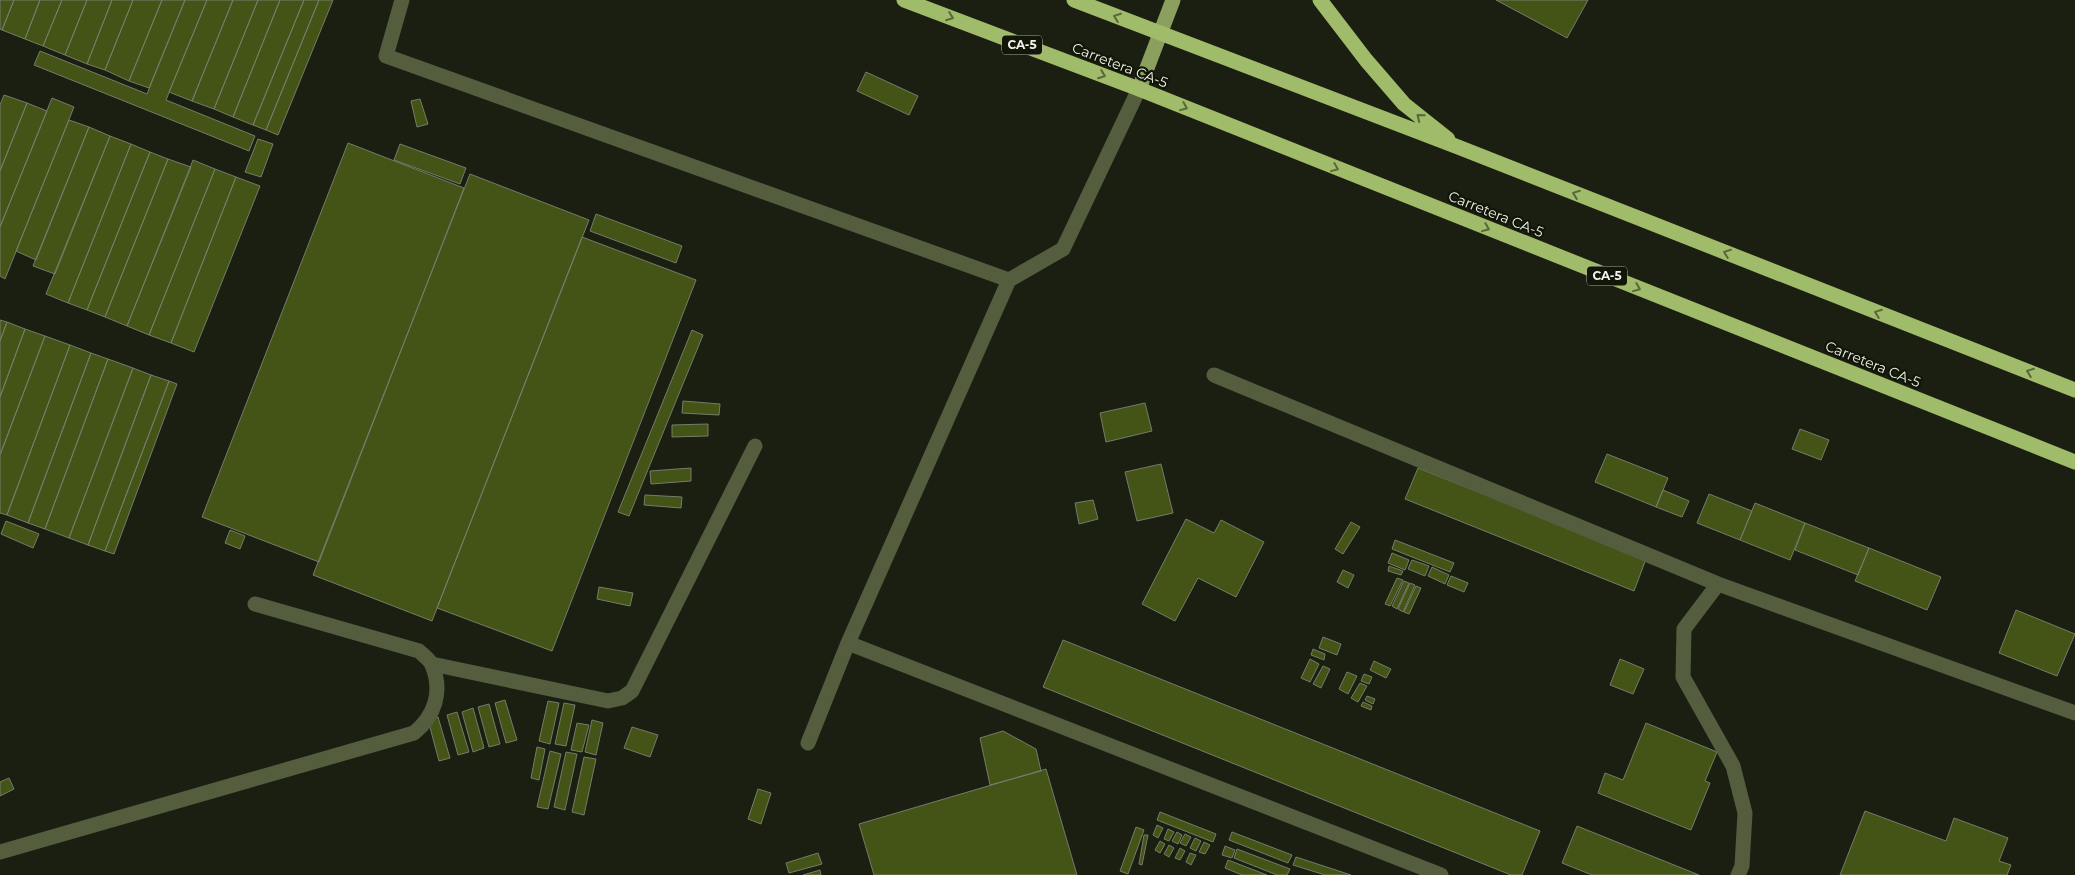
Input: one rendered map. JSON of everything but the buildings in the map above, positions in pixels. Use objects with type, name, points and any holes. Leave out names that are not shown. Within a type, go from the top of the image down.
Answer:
[{"type":"highway","name":"Carretera CA-5","points":[[904,0],[1139,89],[2075,462]]},
{"type":"highway","points":[[1074,0],[1458,147],[2075,390]]},
{"type":"highway","points":[[1320,0],[1404,104],[1458,147]]},
{"type":"main road","points":[[1139,89],[1173,0]]},
{"type":"lane","points":[[402,0],[386,56],[1009,280]]},
{"type":"lane","points":[[808,743],[848,643],[1009,280],[1063,249],[1139,89]]},
{"type":"lane","points":[[1214,375],[1718,584],[2075,713]]},
{"type":"lane","points":[[255,604],[419,651],[432,664],[608,701],[622,698],[632,691],[755,446]]},
{"type":"lane","points":[[1718,584],[1684,628],[1683,678],[1733,766],[1745,813],[1742,866],[1738,875]]},
{"type":"lane","points":[[848,643],[1441,875]]},
{"type":"lane","points":[[0,852],[414,733],[424,724],[435,708],[437,690],[432,664]]}]
